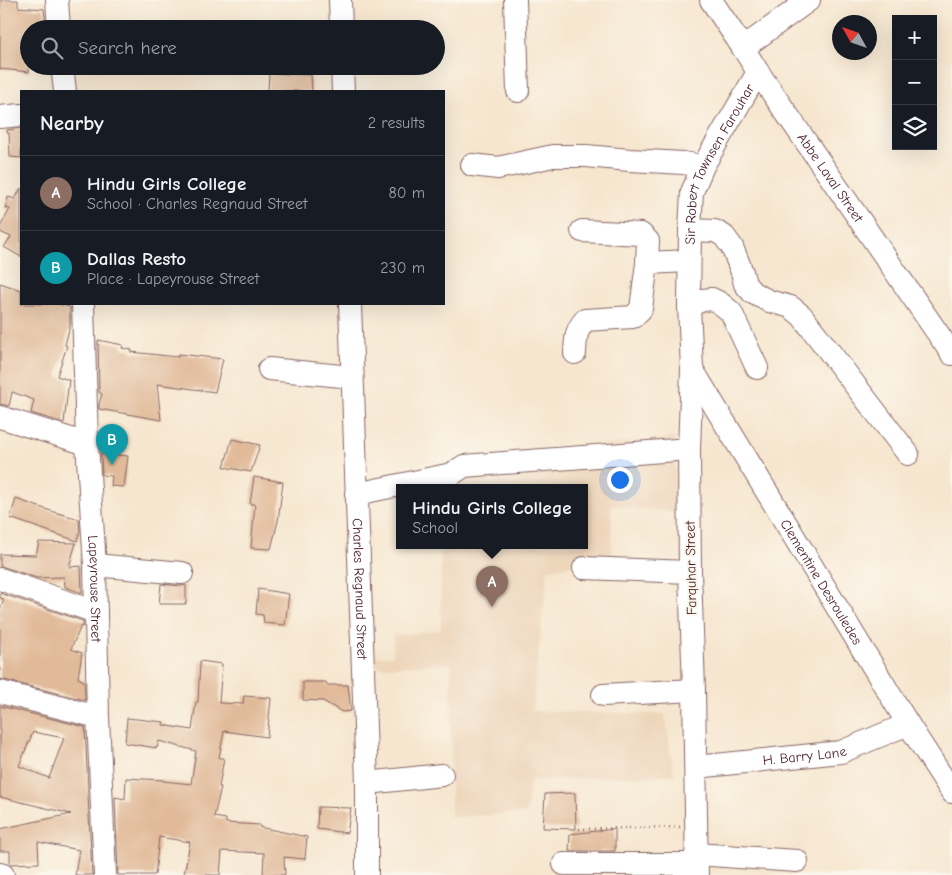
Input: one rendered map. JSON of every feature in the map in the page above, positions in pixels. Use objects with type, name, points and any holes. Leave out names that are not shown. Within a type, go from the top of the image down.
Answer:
[{"type":"street","points":[[57,0],[58,20]]},
{"type":"street","points":[[340,0],[341,20]]},
{"type":"street","points":[[515,0],[518,90]]},
{"type":"street","name":"Abbe Laval Street","points":[[711,0],[758,72],[952,354]]},
{"type":"street","points":[[743,48],[809,0]]},
{"type":"street","name":"Sir Robert Townsen Farouhar","points":[[689,261],[692,192],[703,166],[758,72]]},
{"type":"street","points":[[63,75],[65,90]]},
{"type":"street","points":[[342,75],[343,90]]},
{"type":"street","points":[[0,117],[20,115]]},
{"type":"street","points":[[472,165],[498,168],[553,156],[586,156],[703,166]]},
{"type":"street","points":[[690,230],[716,231],[724,236],[732,247],[745,284],[753,293],[769,301],[790,307],[802,316],[908,454]]},
{"type":"street","points":[[575,353],[576,333],[585,320],[634,317],[641,309],[647,263],[648,241],[641,234],[582,231]]},
{"type":"street","points":[[647,263],[689,261]]},
{"type":"street","name":"Farquhar Street","points":[[689,261],[692,369],[689,448],[690,572],[697,864]]},
{"type":"street","points":[[689,306],[703,300],[712,299],[731,312],[757,368]]},
{"type":"street","name":"Lapeyrouse Street","points":[[83,305],[87,444],[95,565],[98,717],[105,875]]},
{"type":"street","name":"Charles Regnaud Street","points":[[350,305],[367,783],[368,875]]},
{"type":"street","points":[[269,369],[352,377]]},
{"type":"street","name":"Clementine Desrouledes","points":[[692,369],[908,724],[952,792]]},
{"type":"street","points":[[0,417],[87,444]]},
{"type":"street","points":[[404,484],[452,474],[464,466],[689,448]]},
{"type":"street","points":[[356,494],[396,486]]},
{"type":"street","points":[[95,565],[182,573]]},
{"type":"street","points":[[584,568],[690,572]]},
{"type":"street","points":[[0,579],[96,612]]},
{"type":"street","points":[[603,695],[694,690]]},
{"type":"street","points":[[0,692],[98,717]]},
{"type":"street","name":"H. Barry Lane","points":[[696,767],[841,752],[908,724]]},
{"type":"street","points":[[367,783],[442,775]]},
{"type":"street","points":[[564,864],[697,864],[797,861]]},
{"type":"path","points":[[579,829],[696,827]]},
{"type":"shaded area","points":[[675,437],[676,512],[611,506],[612,559],[548,569],[532,711],[665,714],[674,775],[531,780],[526,813],[451,817],[451,664],[363,668],[363,656],[393,656],[393,636],[441,630],[441,549],[588,549],[588,484],[441,484],[441,462]]},
{"type":"building","points":[[1,0],[18,0],[18,7],[44,9],[45,20],[20,20],[20,71],[0,69]]},
{"type":"building","points":[[269,75],[311,75],[312,90],[268,90]]},
{"type":"building","points":[[20,128],[20,158],[10,157],[9,133],[7,133],[7,130]]},
{"type":"building","points":[[20,190],[20,256],[4,247],[11,237],[0,232],[0,227],[10,209],[5,208],[8,197],[15,199]]},
{"type":"building","points":[[0,283],[20,290],[20,305],[62,305],[70,307],[70,325],[65,345],[67,346],[57,376],[69,380],[64,423],[31,413],[34,400],[12,392],[9,406],[0,404]]},
{"type":"building","points":[[98,340],[123,345],[122,348],[132,350],[131,352],[178,357],[179,354],[223,359],[215,392],[157,384],[161,420],[99,409],[102,394],[99,392]]},
{"type":"building","points":[[232,439],[260,445],[251,472],[224,467]]},
{"type":"building","points":[[101,453],[128,456],[124,487],[111,486],[112,476],[102,475]]},
{"type":"building","points":[[254,477],[283,482],[278,521],[271,549],[251,548],[255,504],[250,504]]},
{"type":"building","points":[[16,499],[79,519],[80,531],[77,541],[10,518]]},
{"type":"building","points":[[39,542],[76,543],[69,567],[81,566],[82,593],[65,587],[64,577],[37,578],[0,566],[0,554],[36,555]]},
{"type":"building","points":[[161,584],[186,585],[186,604],[159,604]]},
{"type":"building","points":[[258,589],[289,594],[285,625],[264,623],[263,615],[256,614]]},
{"type":"building","points":[[0,593],[83,621],[83,627],[81,626],[71,649],[82,653],[78,678],[84,681],[85,700],[0,679],[0,611],[4,599],[0,598]]},
{"type":"building","points":[[200,661],[222,664],[219,703],[243,704],[244,696],[271,698],[267,737],[224,731],[219,758],[224,758],[219,787],[221,787],[214,817],[226,819],[226,823],[260,825],[259,827],[307,837],[305,859],[284,857],[285,875],[263,875],[264,853],[222,851],[220,875],[184,875],[190,842],[159,837],[155,875],[118,875],[115,797],[125,799],[126,778],[191,784],[196,751],[159,741],[157,748],[125,743],[127,718],[164,722],[163,725],[192,730],[196,702],[198,702]]},
{"type":"building","points":[[303,682],[326,682],[327,685],[348,685],[351,711],[342,712],[323,701],[303,700]]},
{"type":"building","points":[[0,706],[85,727],[92,875],[75,875],[79,850],[38,842],[39,863],[10,864],[10,851],[0,851],[0,829],[71,814],[0,797]],"holes":[[[33,732],[64,738],[49,778],[19,766]]]},
{"type":"building","points":[[575,793],[576,829],[543,828],[545,794]]},
{"type":"building","points":[[318,807],[351,808],[347,833],[317,829]]},
{"type":"building","points":[[615,829],[615,851],[569,851],[570,834]]},
{"type":"place","name":"Dallas Resto","points":[[112,465]]},
{"type":"place","name":"Hindu Girls College","points":[[492,607]]}]
